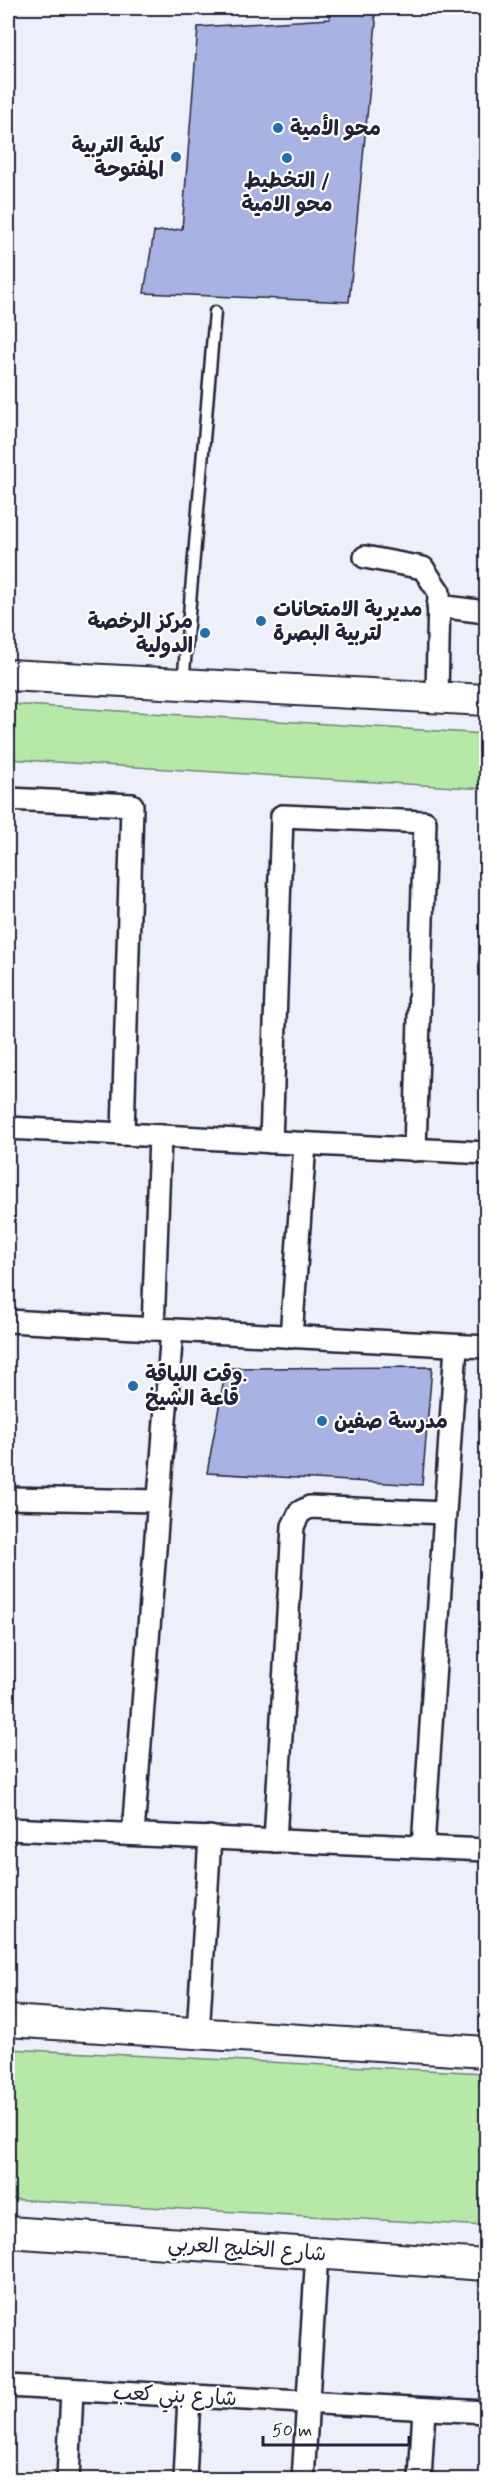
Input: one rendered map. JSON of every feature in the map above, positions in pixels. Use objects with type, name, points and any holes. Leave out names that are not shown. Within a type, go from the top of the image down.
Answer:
[{"type":"main road","points":[[8,675],[486,700]]},
{"type":"main road","points":[[8,2021],[486,2052]]},
{"type":"main road","name":"شارع الخليج العربي","points":[[8,2232],[486,2265]]},
{"type":"street","points":[[365,556],[423,568],[439,592],[437,698]]},
{"type":"street","points":[[438,606],[486,612]]},
{"type":"street","points":[[8,799],[132,805],[123,1134]]},
{"type":"street","points":[[271,1142],[282,816],[425,822],[415,1150]]},
{"type":"street","points":[[8,1128],[486,1153]]},
{"type":"street","points":[[133,1834],[158,1501],[162,1330],[160,1136]]},
{"type":"street","points":[[291,1337],[305,1144]]},
{"type":"street","points":[[8,1321],[486,1347]]},
{"type":"street","points":[[423,1847],[456,1346]]},
{"type":"street","points":[[8,1497],[158,1501]]},
{"type":"street","points":[[275,1840],[293,1526],[300,1512],[310,1507],[444,1513]]},
{"type":"street","points":[[8,1829],[486,1850]]},
{"type":"street","points":[[198,2034],[210,1837]]},
{"type":"street","points":[[303,2480],[306,2402],[317,2253]]},
{"type":"street","name":"شارع بني كعب","points":[[8,2386],[486,2412]]},
{"type":"street","points":[[68,2480],[72,2390]]},
{"type":"street","points":[[184,2480],[189,2396]]},
{"type":"street","points":[[420,2480],[424,2409]]},
{"type":"lane","points":[[183,684],[215,312]]},
{"type":"green space","points":[[8,704],[486,734],[486,789],[8,759]]},
{"type":"green space","points":[[8,2049],[486,2073],[486,2226],[8,2199]]},
{"type":"building","name":"محو الأمية","points":[[328,8],[373,8],[376,23],[349,302],[144,293],[154,232],[182,229],[198,27],[330,19]]},
{"type":"building","name":"مدرسة صفين","points":[[432,1367],[422,1485],[207,1473],[226,1368]]},
{"type":"place","name":"محو الأمية","points":[[278,128]]},
{"type":"place","name":"كلية التربية المفتوحة","points":[[176,157]]},
{"type":"place","name":"التخطيط / محو الامية","points":[[287,158]]},
{"type":"place","name":"مديرية الامتحانات لتربية البصرة","points":[[261,621]]},
{"type":"place","name":"مركز الرخصة الدولية","points":[[205,633]]},
{"type":"place","name":"وقت اللياقة. قاعة الشيخ","points":[[133,1386]]},
{"type":"place","name":"مدرسة صفين","points":[[322,1421]]}]
